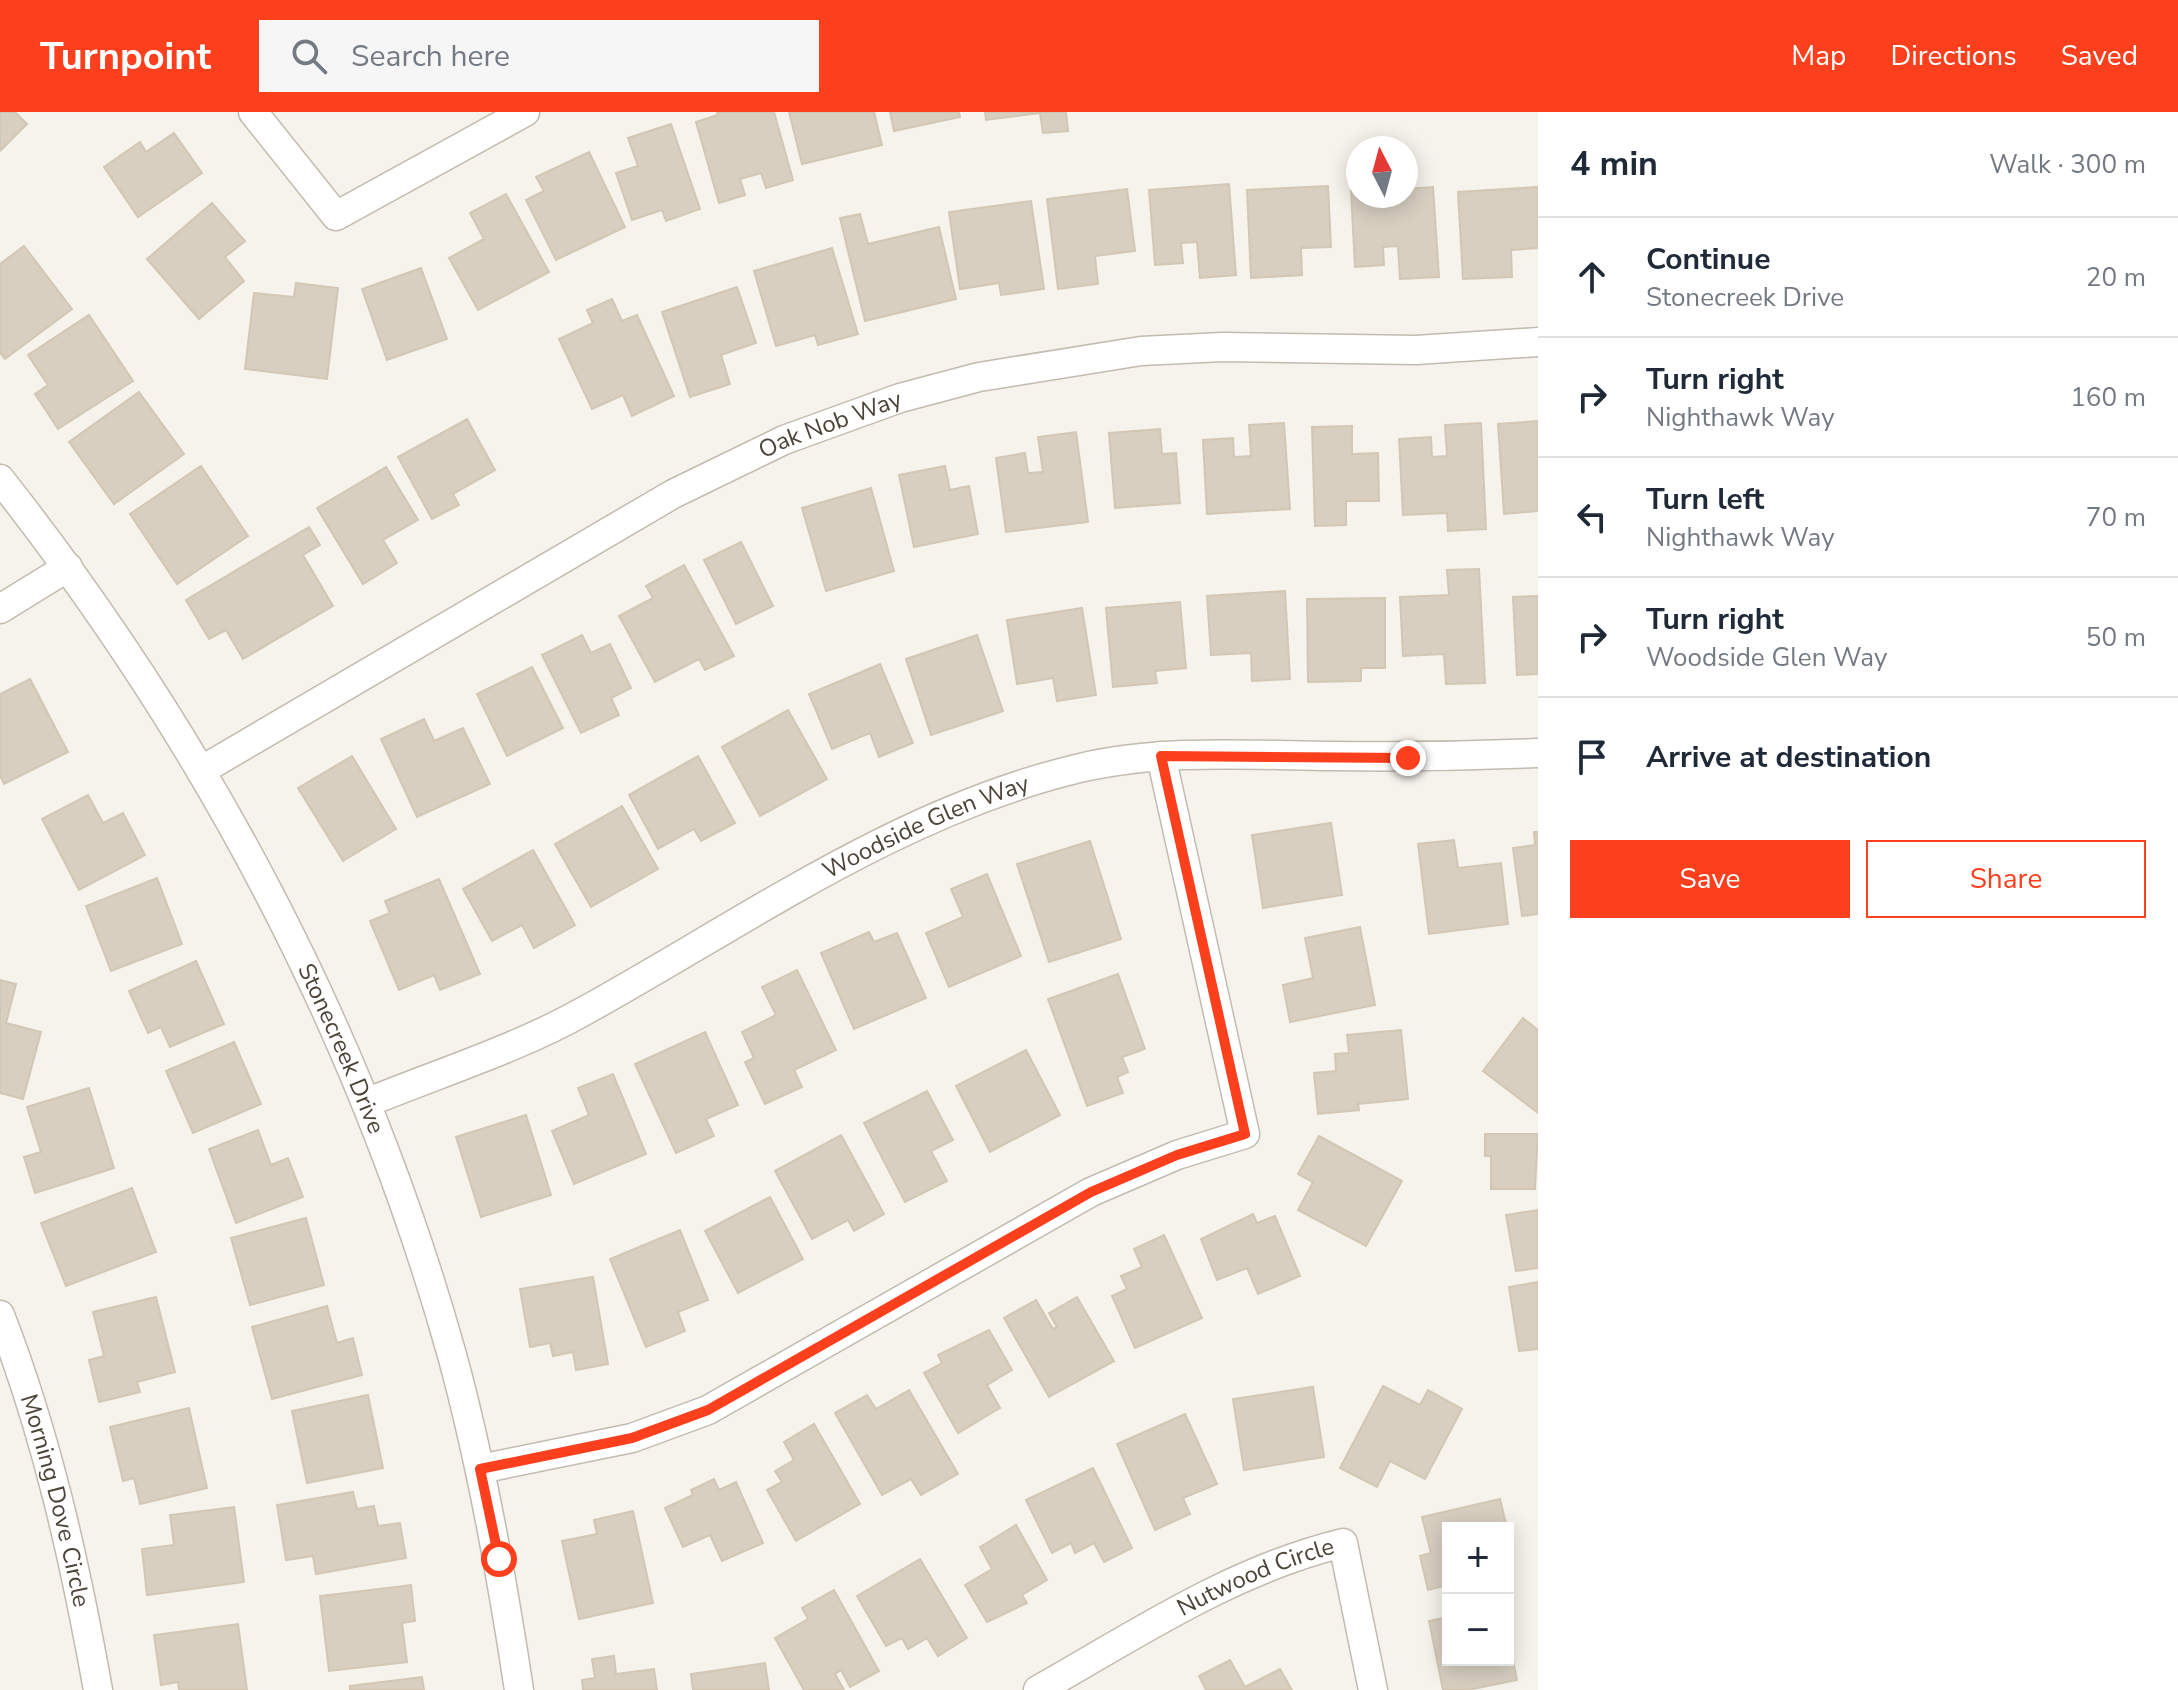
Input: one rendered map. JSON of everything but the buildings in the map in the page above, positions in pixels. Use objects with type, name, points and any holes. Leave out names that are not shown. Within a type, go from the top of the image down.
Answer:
[{"type":"street","points":[[253,112],[336,216],[525,112]]},
{"type":"street","name":"Oak Nob Way","points":[[202,770],[673,494],[784,440],[900,398],[979,377],[1141,351],[1223,347],[1416,350],[1538,342]]},
{"type":"street","name":"Stonecreek Drive","points":[[0,479],[126,649],[202,770],[305,960],[401,1193],[447,1340],[480,1469],[519,1690]]},
{"type":"street","points":[[0,609],[68,567]]},
{"type":"street","name":"Woodside Glen Way","points":[[366,1103],[583,1012],[859,852],[938,813],[1011,786],[1084,767],[1161,756],[1408,758],[1538,753]]},
{"type":"street","points":[[480,1469],[632,1438],[708,1410],[1091,1192],[1177,1155],[1245,1134],[1161,756]]},
{"type":"street","name":"Morning Dove Circle","points":[[0,1315],[45,1448],[78,1579],[98,1690]]},
{"type":"street","name":"Nutwood Circle","points":[[1038,1690],[1230,1582],[1297,1555],[1343,1543],[1373,1690]]},
{"type":"route","points":[[499,1559],[480,1469],[632,1438],[658,1431],[708,1410],[1091,1192],[1177,1155],[1245,1134],[1161,756],[1212,754],[1408,758]]}]
